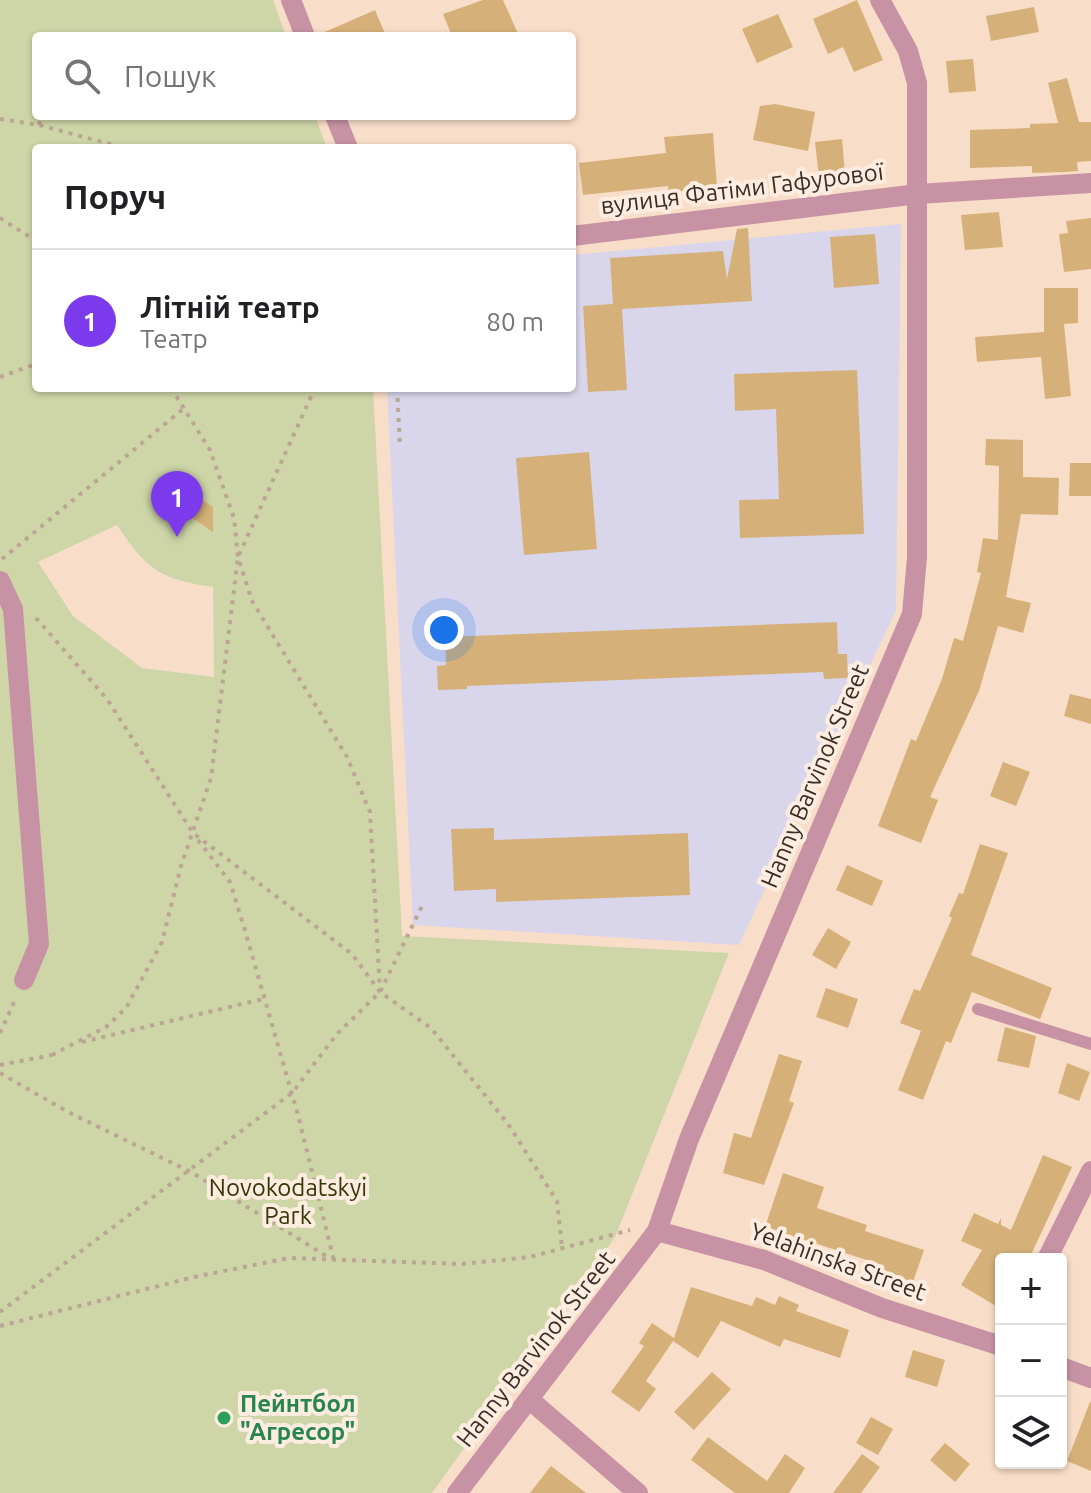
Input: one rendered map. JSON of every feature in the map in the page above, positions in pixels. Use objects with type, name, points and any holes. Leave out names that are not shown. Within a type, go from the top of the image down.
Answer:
[{"type":"street","points":[[291,0],[303,32]]},
{"type":"street","name":"Hanny Barvinok Street","points":[[457,1493],[657,1231],[689,1139],[912,614],[917,557],[917,83],[908,51],[880,0]]},
{"type":"street","points":[[337,120],[346,144]]},
{"type":"street","name":"вулиця Фатіми Гафурової","points":[[576,236],[918,194],[1091,183]]},
{"type":"street","points":[[0,581],[13,609],[39,944],[24,980]]},
{"type":"street","points":[[1050,1253],[1091,1171]]},
{"type":"street","name":"Yelahinska Street","points":[[657,1231],[764,1260],[882,1308],[995,1344]]},
{"type":"street","points":[[1067,1369],[1091,1378]]},
{"type":"street","points":[[530,1400],[638,1493]]},
{"type":"lane","points":[[978,1009],[1091,1044]]},
{"type":"path","points":[[0,119],[39,125],[110,144]]},
{"type":"path","points":[[39,125],[40,120]]},
{"type":"path","points":[[0,218],[32,238]]},
{"type":"path","points":[[0,377],[32,365]]},
{"type":"path","points":[[173,392],[210,450],[234,518],[238,557],[252,601],[347,757],[370,812],[380,992]]},
{"type":"path","points":[[0,1065],[52,1055],[106,1027],[126,1008],[162,942],[181,866],[211,778],[238,557],[313,392]]},
{"type":"path","points":[[397,392],[400,446]]},
{"type":"path","points":[[0,561],[183,408]]},
{"type":"path","points":[[32,614],[107,699],[193,833],[230,882],[292,1093],[334,1261]]},
{"type":"path","points":[[193,833],[352,954],[380,992],[431,1028],[508,1124],[557,1201],[562,1248]]},
{"type":"path","points":[[0,1312],[191,1172],[228,1139],[292,1093],[337,1034],[380,992],[423,904]]},
{"type":"path","points":[[0,1033],[24,980]]},
{"type":"path","points":[[78,1043],[263,999]]},
{"type":"path","points":[[0,1073],[68,1112],[191,1172],[334,1261]]},
{"type":"path","points":[[0,1326],[194,1277],[289,1258],[462,1264],[530,1257],[623,1230],[657,1231]]},
{"type":"shaded area","points":[[901,224],[896,610],[739,945],[413,925],[387,392],[576,392],[576,255]]},
{"type":"green space","name":"Novokodatskyi Park","points":[[0,0],[273,0],[285,32],[32,32],[32,120],[316,120],[326,144],[32,144],[32,392],[373,392],[402,936],[729,953],[615,1237],[432,1493],[0,1493]],"holes":[[[117,525],[137,553],[167,576],[213,587],[214,677],[142,668],[73,616],[38,562]]]},
{"type":"building","points":[[483,0],[503,0],[517,32],[450,32],[443,14]]},
{"type":"building","points":[[857,0],[883,60],[854,72],[843,47],[828,54],[813,19]]},
{"type":"building","points":[[1034,7],[1039,32],[991,41],[986,16]]},
{"type":"building","points":[[375,10],[384,32],[325,32]]},
{"type":"building","points":[[778,14],[793,47],[757,63],[742,29]]},
{"type":"building","points":[[973,59],[976,91],[949,93],[946,61]]},
{"type":"building","points":[[1067,78],[1079,122],[1091,122],[1091,161],[1077,162],[1078,171],[1065,172],[1032,173],[1032,166],[970,168],[970,130],[1030,128],[1030,124],[1058,123],[1048,83]]},
{"type":"building","points":[[775,104],[815,112],[808,151],[753,140],[760,106]]},
{"type":"building","points":[[713,133],[717,188],[669,192],[668,186],[583,195],[579,163],[666,153],[664,137]]},
{"type":"building","points":[[842,139],[845,174],[819,177],[815,142]]},
{"type":"building","points":[[999,212],[1003,247],[965,250],[961,215]]},
{"type":"building","points":[[1091,218],[1091,269],[1064,272],[1059,234],[1068,233],[1066,221]]},
{"type":"building","points":[[748,228],[752,301],[622,309],[627,390],[588,392],[583,306],[613,304],[610,258],[723,251],[727,279],[737,229]]},
{"type":"building","points":[[875,234],[879,284],[834,288],[830,237]]},
{"type":"building","points":[[1044,288],[1078,288],[1078,323],[1064,324],[1071,396],[1045,399],[1041,357],[977,362],[975,337],[1044,332]]},
{"type":"building","points":[[857,370],[864,534],[740,538],[739,500],[779,499],[776,409],[735,411],[734,374]]},
{"type":"building","points":[[986,439],[1023,440],[1023,477],[1059,478],[1058,515],[1021,514],[1006,597],[1031,603],[1023,633],[998,626],[979,691],[930,797],[938,800],[921,843],[878,826],[911,739],[916,741],[942,679],[954,638],[963,641],[981,573],[977,572],[983,538],[998,540],[999,466],[985,465]]},
{"type":"building","points":[[589,452],[597,549],[524,555],[516,458]]},
{"type":"building","points":[[1070,463],[1091,463],[1091,496],[1069,496]]},
{"type":"building","points":[[191,493],[213,507],[213,532],[169,502]]},
{"type":"building","points":[[837,622],[838,654],[847,654],[848,678],[824,679],[823,672],[467,686],[467,689],[438,690],[437,666],[446,665],[445,637]]},
{"type":"building","points":[[1070,694],[1091,699],[1091,724],[1064,716]]},
{"type":"building","points":[[1003,762],[1030,772],[1016,806],[990,796]]},
{"type":"building","points":[[494,828],[494,840],[688,833],[690,895],[496,902],[496,889],[454,891],[451,829]]},
{"type":"building","points":[[980,844],[1008,853],[971,955],[1052,988],[1040,1019],[972,992],[951,1043],[946,1041],[923,1100],[898,1090],[921,1031],[900,1023],[914,989],[920,991],[952,918],[949,916],[959,893],[963,894]]},
{"type":"building","points":[[847,865],[883,881],[872,906],[836,890]]},
{"type":"building","points":[[828,928],[851,942],[836,969],[812,955]]},
{"type":"building","points":[[826,988],[858,999],[848,1028],[816,1017]]},
{"type":"building","points":[[1005,1027],[1036,1036],[1029,1068],[997,1061]]},
{"type":"building","points":[[779,1054],[802,1061],[789,1101],[794,1103],[764,1185],[723,1173],[734,1133],[751,1138]]},
{"type":"building","points":[[1067,1063],[1090,1072],[1079,1101],[1058,1093]]},
{"type":"building","points":[[1043,1155],[1072,1167],[1032,1253],[995,1253],[995,1305],[961,1285],[982,1250],[961,1241],[974,1213],[998,1224],[1001,1218],[1001,1225],[1011,1230]]},
{"type":"building","points":[[783,1173],[824,1187],[817,1208],[867,1225],[865,1231],[924,1250],[913,1282],[877,1270],[879,1264],[765,1227]]},
{"type":"building","points":[[691,1287],[752,1306],[756,1297],[775,1305],[779,1296],[799,1305],[796,1311],[849,1330],[840,1358],[784,1339],[780,1347],[721,1321],[698,1358],[673,1341],[646,1381],[656,1389],[639,1412],[611,1392],[644,1346],[639,1343],[652,1323],[674,1338]]},
{"type":"building","points":[[913,1350],[945,1360],[937,1387],[905,1377]]},
{"type":"building","points":[[712,1372],[731,1389],[694,1430],[674,1412]]},
{"type":"building","points":[[1090,1402],[1091,1471],[1067,1461]]},
{"type":"building","points":[[871,1417],[893,1429],[878,1455],[856,1443]]},
{"type":"building","points":[[708,1437],[767,1481],[785,1454],[805,1468],[789,1493],[735,1493],[691,1460]]},
{"type":"building","points":[[945,1443],[970,1464],[955,1482],[930,1460]]},
{"type":"building","points":[[862,1454],[880,1467],[861,1493],[833,1493]]},
{"type":"building","points":[[551,1466],[586,1493],[530,1493]]},
{"type":"place","name":"Лiтнiй театр","points":[[177,537]]},
{"type":"place","name":"Пейнтбол \"Агресор\"","points":[[224,1418]]}]
